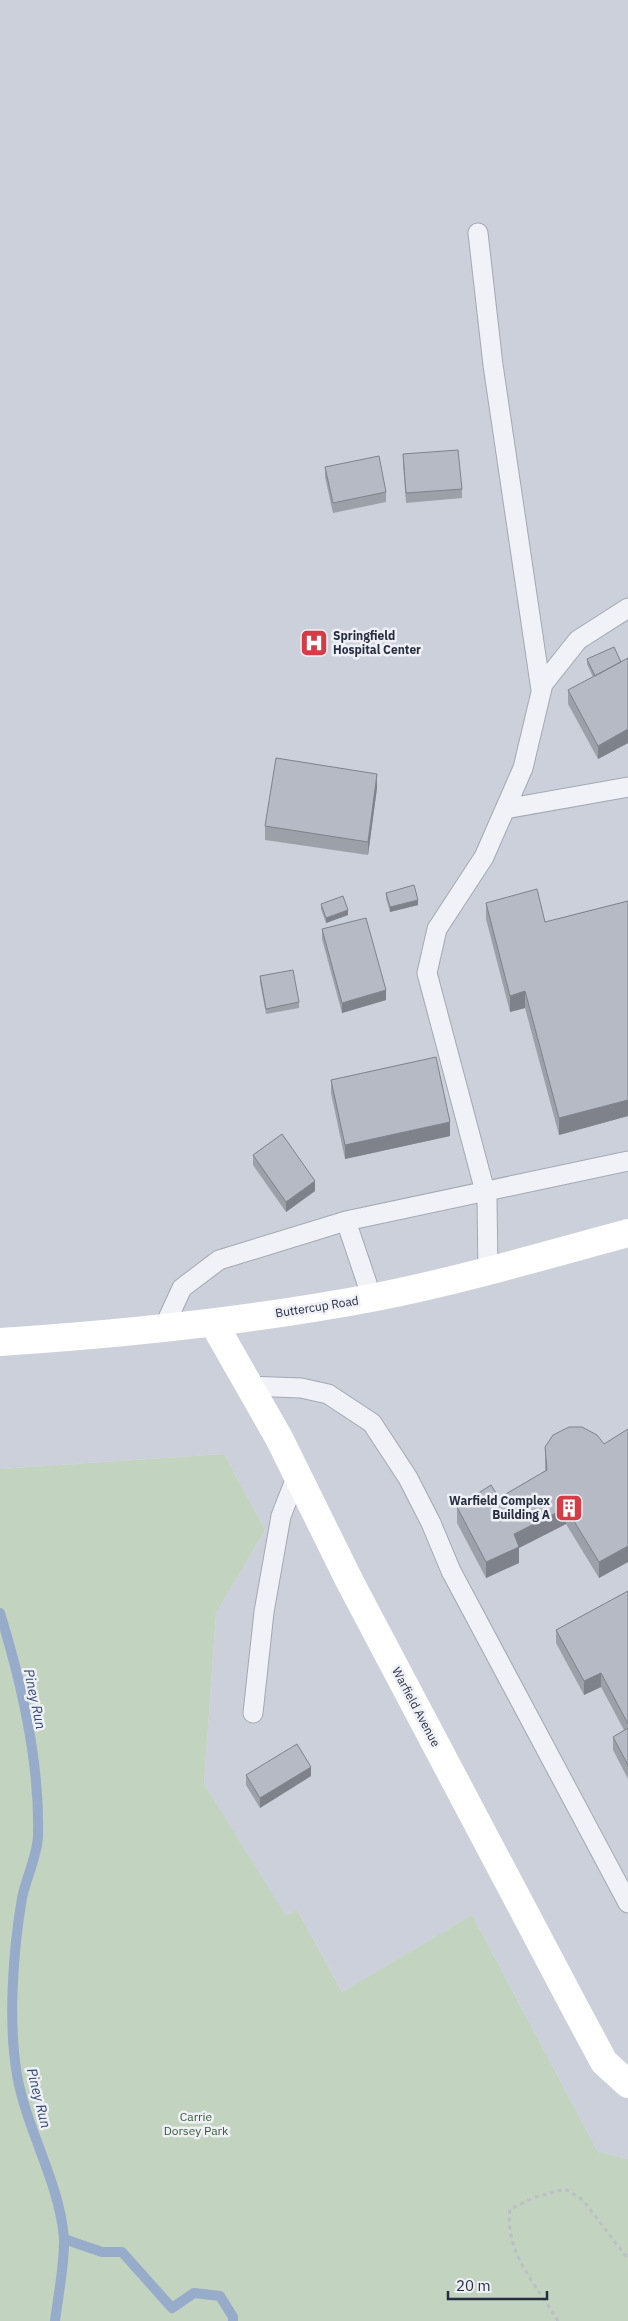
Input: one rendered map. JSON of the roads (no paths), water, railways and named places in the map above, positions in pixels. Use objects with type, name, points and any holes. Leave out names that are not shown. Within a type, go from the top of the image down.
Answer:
[{"type":"street","name":"Buttercup Road","points":[[0,1342],[214,1324],[372,1298],[488,1271],[628,1233]]},
{"type":"street","name":"Warfield Avenue","points":[[214,1324],[279,1438],[350,1582],[604,2062],[628,2084]]},
{"type":"lane","points":[[478,233],[493,365],[541,690]]},
{"type":"lane","points":[[488,1271],[485,1192],[427,973],[437,929],[484,857],[523,768],[543,684],[578,640],[628,608]]},
{"type":"lane","points":[[505,809],[628,787]]},
{"type":"lane","points":[[163,1329],[182,1288],[219,1260],[346,1221],[628,1161]]},
{"type":"lane","points":[[346,1221],[372,1298]]},
{"type":"lane","points":[[250,1386],[301,1388],[328,1394],[372,1423],[408,1478],[432,1523],[451,1571],[628,1903]]},
{"type":"lane","points":[[253,1713],[264,1612],[281,1516],[297,1475]]},
{"type":"waterway","name":"Piney Run","points":[[0,1613],[22,1695],[36,1781],[38,1836],[36,1852],[22,1898],[14,1963],[12,2010],[17,2075],[28,2116],[56,2196],[64,2238],[55,2321]]},
{"type":"waterway","points":[[64,2239],[102,2252],[122,2252],[172,2308],[194,2293],[220,2296],[233,2317],[233,2321]]},
{"type":"place","name":"Springfield Hospital Center","points":[[314,643]]},
{"type":"place","name":"Warfield Complex Building A","points":[[569,1508]]},
{"type":"park label","name":"Carrie Dorsey Park","points":[[196,2124]]}]
